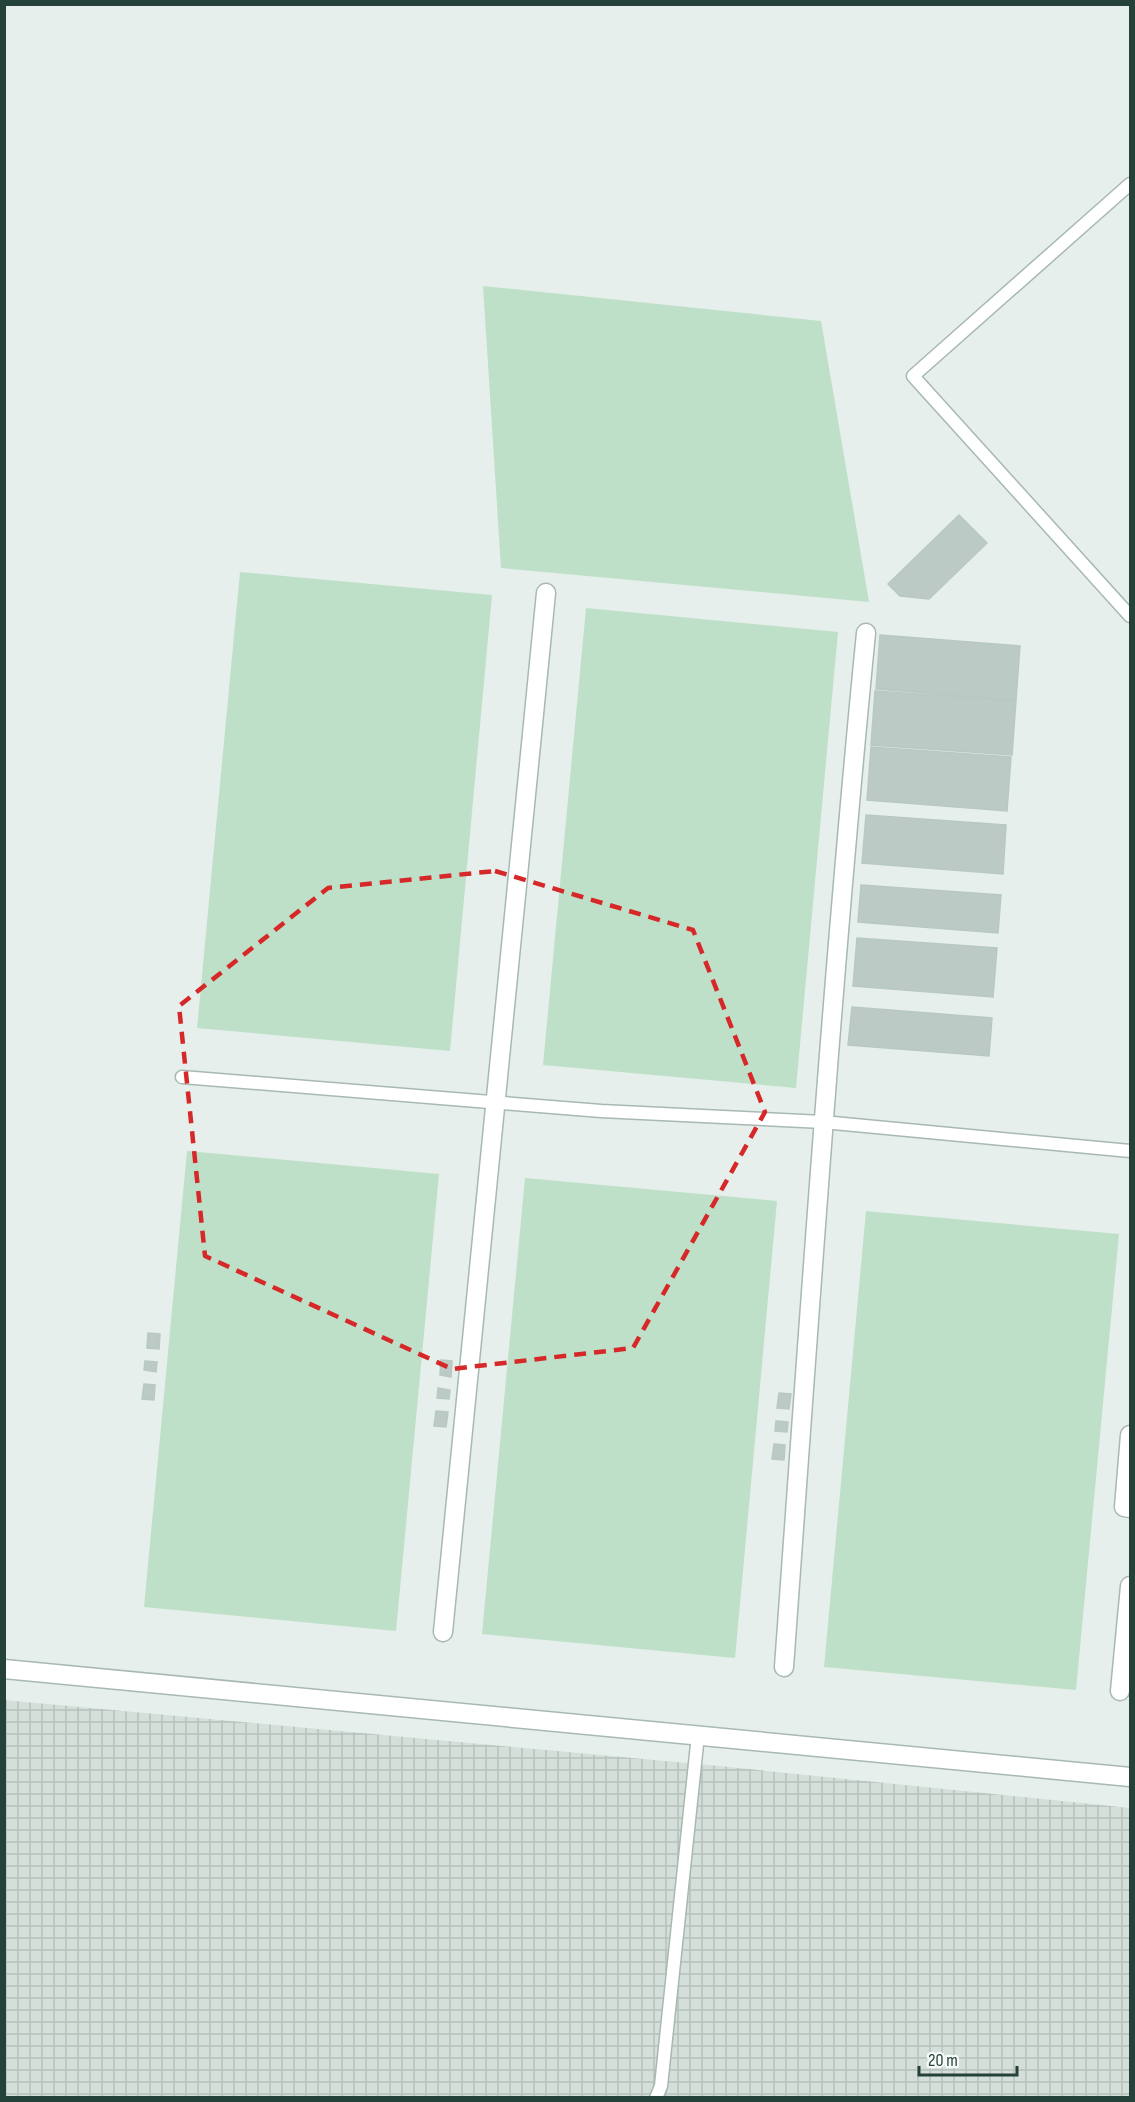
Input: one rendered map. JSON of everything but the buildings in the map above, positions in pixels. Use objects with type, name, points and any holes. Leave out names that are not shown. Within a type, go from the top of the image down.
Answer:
[{"type":"street","points":[[443,1632],[546,593]]},
{"type":"street","points":[[784,1667],[823,1122],[847,825],[866,633]]},
{"type":"street","points":[[1131,1435],[1124,1507],[1131,1508]]},
{"type":"street","points":[[1120,1691],[1131,1586]]},
{"type":"street","points":[[4,1670],[1131,1777]]},
{"type":"lane","points":[[1131,184],[913,376],[1131,616]]},
{"type":"lane","points":[[182,1077],[601,1111],[823,1122],[1131,1151]]},
{"type":"lane","points":[[656,2097],[661,2086],[698,1736]]},
{"type":"highlighted area","points":[[495,871],[693,930],[765,1112],[633,1348],[452,1369],[205,1256],[179,1006],[328,888]]},
{"type":"shaded area","points":[[4,1700],[719,1766],[1130,1808],[1130,2097],[5,2097]]},
{"type":"green space","points":[[483,286],[821,321],[869,602],[501,568]]},
{"type":"green space","points":[[240,572],[492,595],[450,1051],[197,1028]]},
{"type":"green space","points":[[586,608],[838,632],[796,1088],[543,1065]]},
{"type":"green space","points":[[187,1151],[439,1174],[396,1631],[144,1607]]},
{"type":"green space","points":[[525,1178],[777,1201],[735,1658],[482,1634]]},
{"type":"green space","points":[[866,1211],[1119,1234],[1076,1690],[824,1667]]}]
